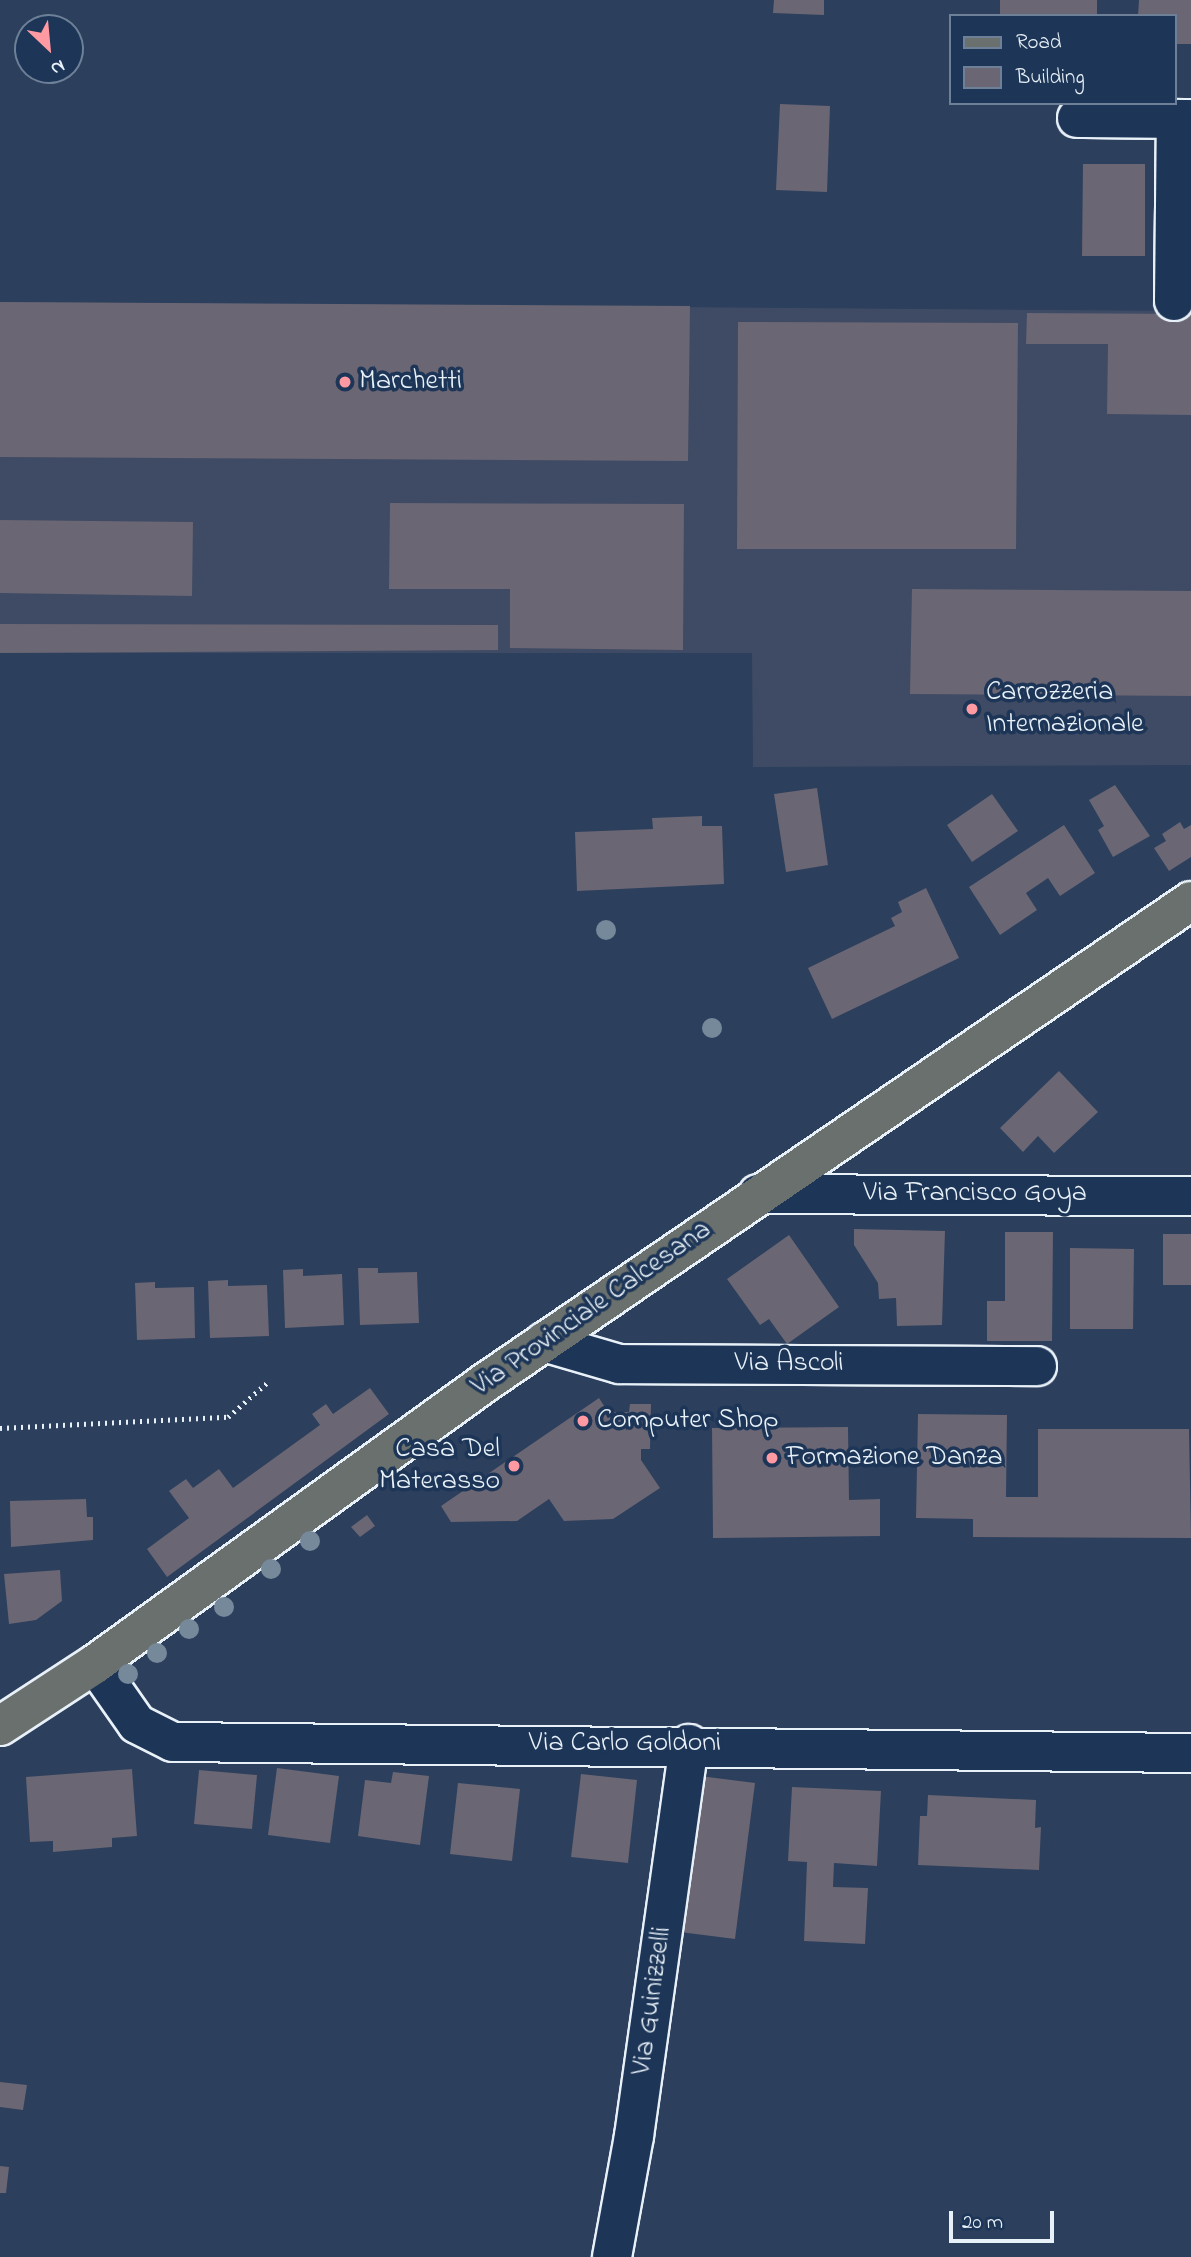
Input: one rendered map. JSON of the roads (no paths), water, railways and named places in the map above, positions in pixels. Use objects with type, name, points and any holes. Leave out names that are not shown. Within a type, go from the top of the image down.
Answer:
[{"type":"main road","name":"Via Provinciale Calcesana","points":[[0,1727],[95,1664],[544,1342],[1191,901]]},
{"type":"street","points":[[1077,118],[1184,119],[1174,301]]},
{"type":"street","name":"Via Francisco Goya","points":[[758,1194],[1191,1196]]},
{"type":"street","name":"Via Ascoli","points":[[544,1342],[619,1364],[1037,1366]]},
{"type":"street","name":"Via Carlo Goldoni","points":[[95,1664],[137,1724],[173,1742],[689,1744],[1191,1753]]},
{"type":"street","name":"Via Guinizzelli","points":[[612,2257],[634,2136],[689,1744]]},
{"type":"place","name":"Marchetti","points":[[345,382]]},
{"type":"place","name":"Carrozzeria Internazionale","points":[[972,709]]},
{"type":"place","name":"Computer Shop","points":[[583,1421]]},
{"type":"place","name":"Formazione Danza","points":[[772,1458]]},
{"type":"place","name":"Casa Del Materasso","points":[[514,1466]]}]
